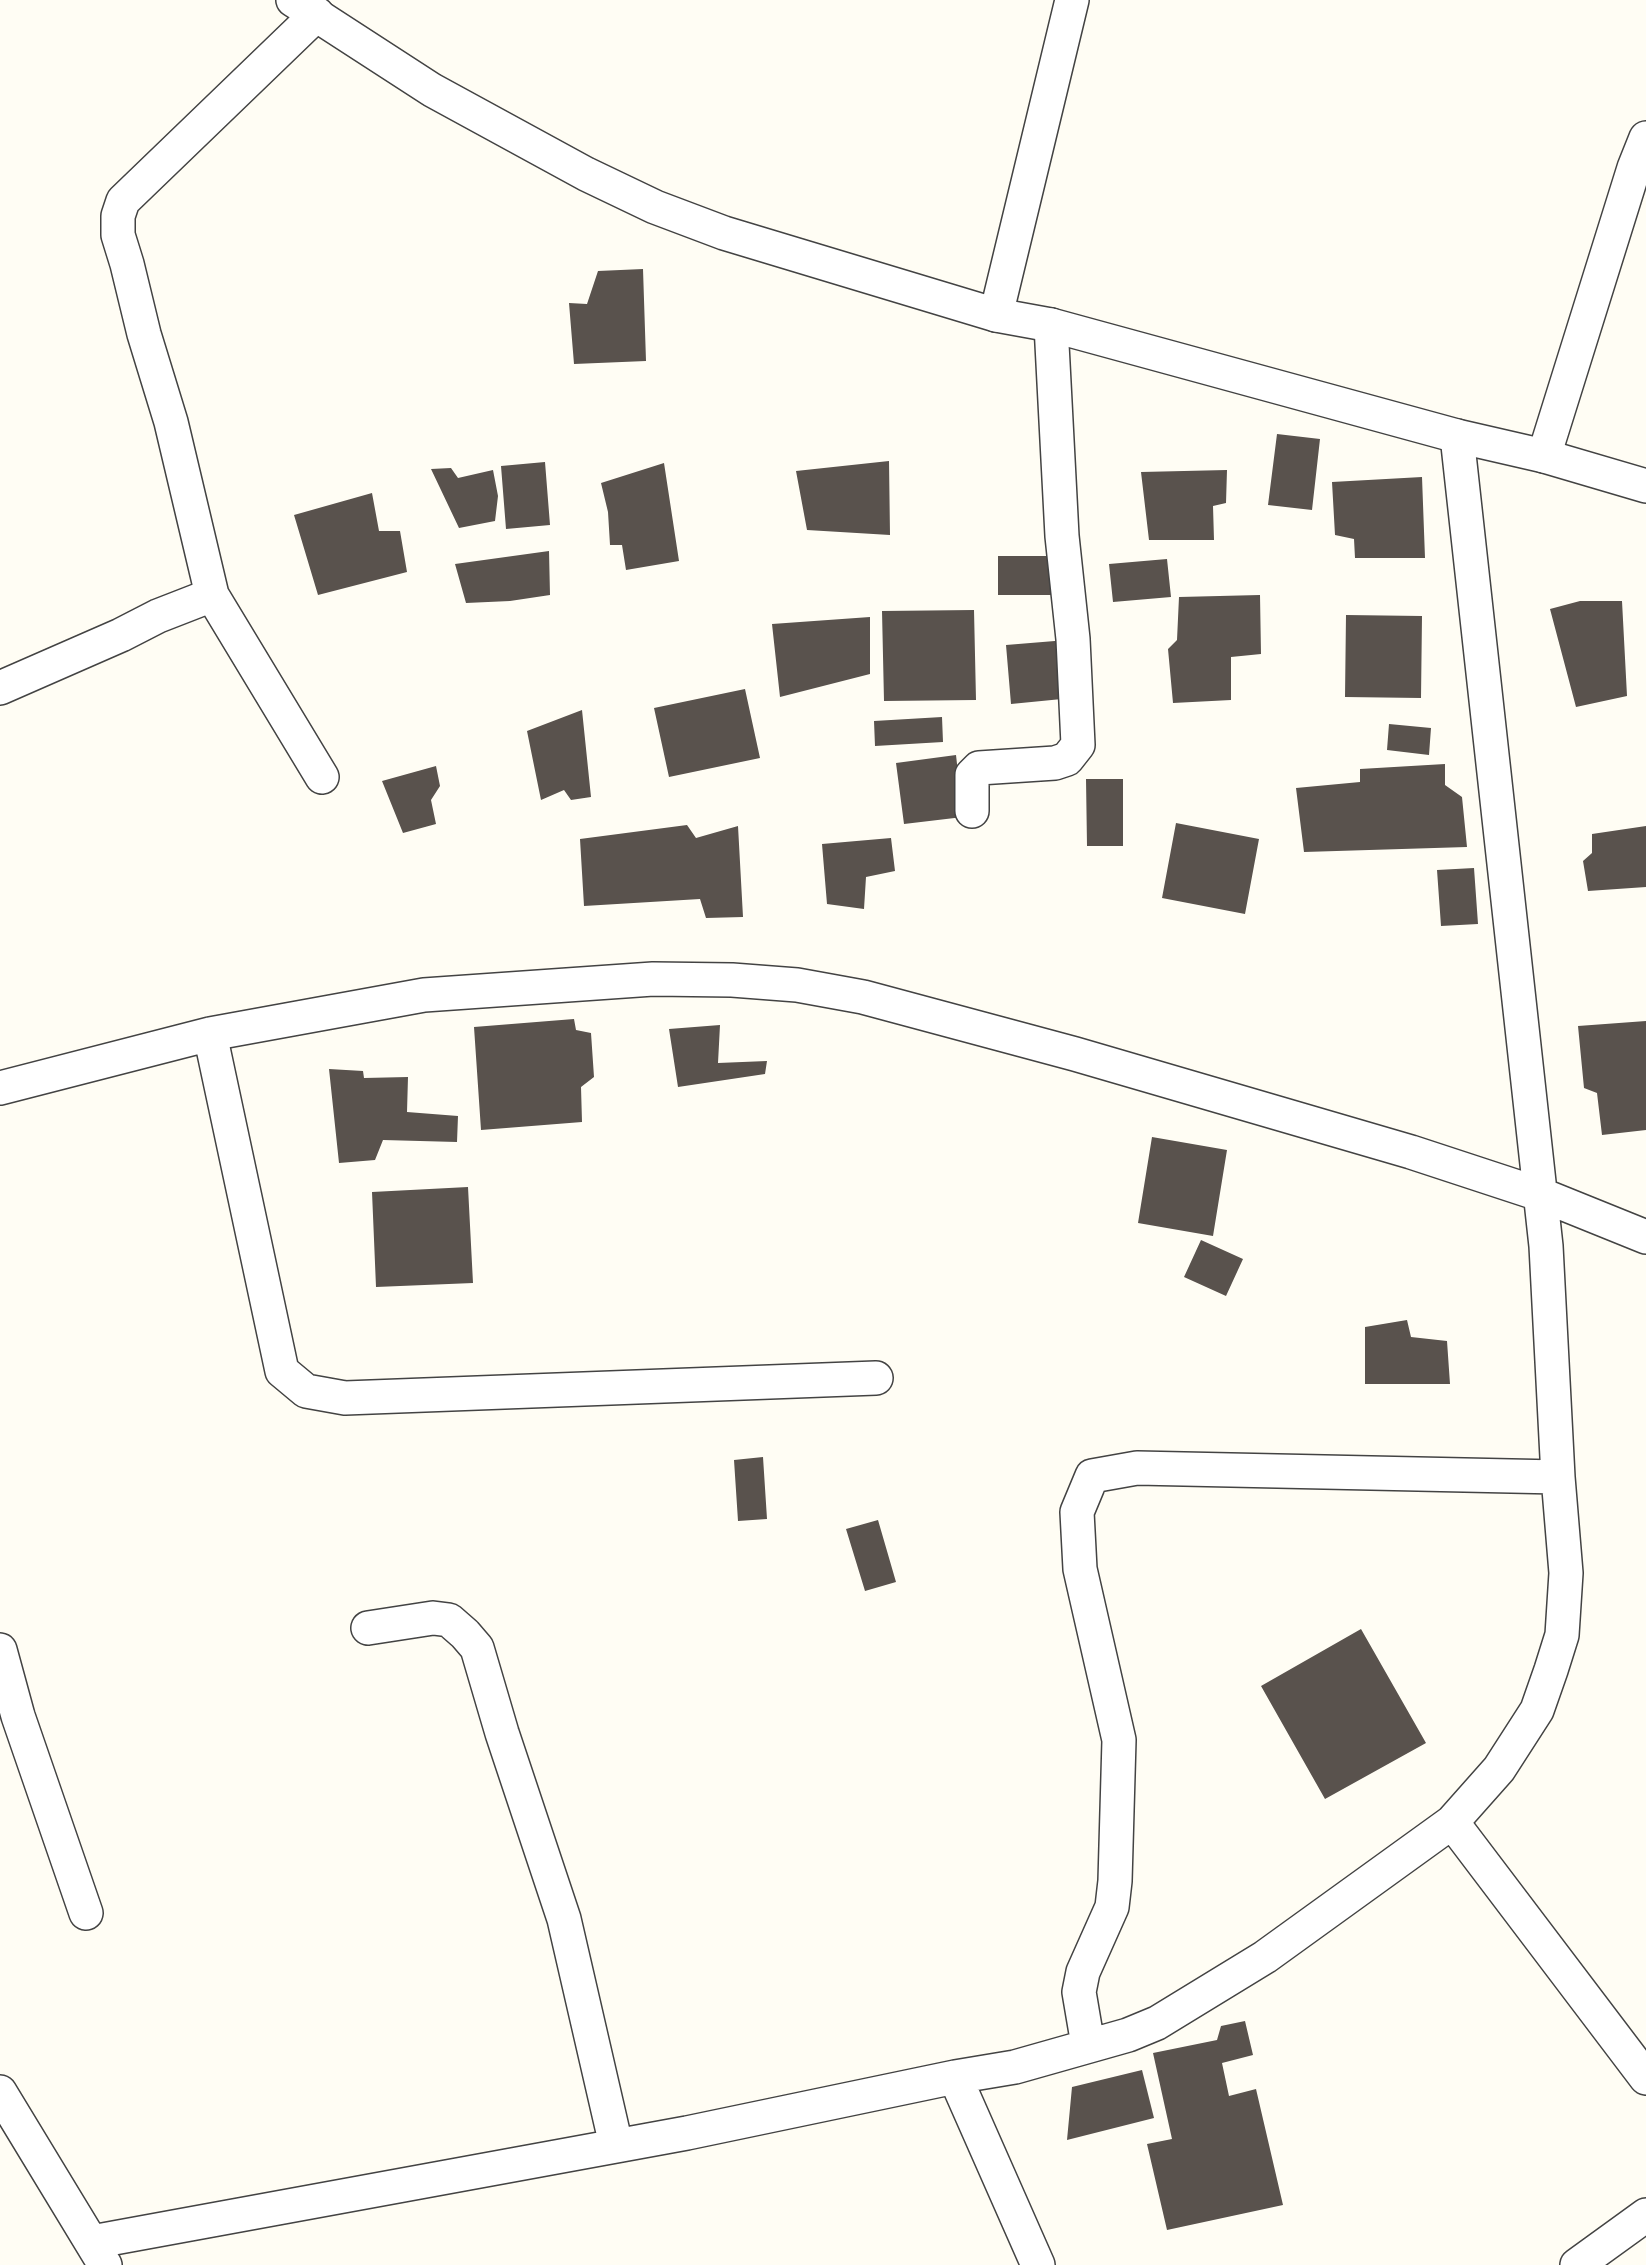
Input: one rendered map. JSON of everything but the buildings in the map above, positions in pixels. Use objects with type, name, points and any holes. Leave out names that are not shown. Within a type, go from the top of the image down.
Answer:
[{"type":"street","points":[[996,315],[1072,0]]},
{"type":"street","points":[[322,777],[212,595],[171,422],[144,334],[118,235],[118,216],[123,201],[305,7],[432,90],[586,174],[655,207],[724,233],[996,315],[1051,325],[1457,436],[1544,456],[1646,486]]},
{"type":"street","points":[[1544,456],[1634,168],[1646,138]]},
{"type":"street","points":[[972,811],[972,776],[980,768],[1055,763],[1067,759],[1078,745],[1073,639],[1062,536],[1051,325]]},
{"type":"street","points":[[0,2092],[98,2254],[616,2145],[687,2133],[955,2077],[1015,2067],[1128,2035],[1157,2023],[1265,1958],[1452,1822],[1499,1769],[1537,1710],[1562,1635],[1566,1573],[1557,1478],[1542,1196],[1457,436]]},
{"type":"street","points":[[0,688],[158,616],[212,595]]},
{"type":"street","points":[[0,1088],[210,1034],[424,995],[653,979],[732,980],[797,985],[863,997],[1075,1054],[1411,1152],[1542,1196],[1646,1236]]},
{"type":"street","points":[[210,1034],[282,1371],[306,1391],[345,1398],[876,1378]]},
{"type":"street","points":[[1088,2045],[1079,1992],[1083,1972],[1112,1906],[1115,1881],[1119,1740],[1080,1569],[1077,1512],[1092,1476],[1137,1468],[1557,1478]]},
{"type":"street","points":[[368,1628],[433,1618],[449,1620],[477,1648],[502,1733],[564,1919],[616,2145]]},
{"type":"street","points":[[0,1650],[18,1716],[86,1913]]},
{"type":"street","points":[[1452,1822],[1646,2078]]},
{"type":"street","points":[[955,2077],[1038,2265]]},
{"type":"street","points":[[1577,2265],[1646,2215]]}]
